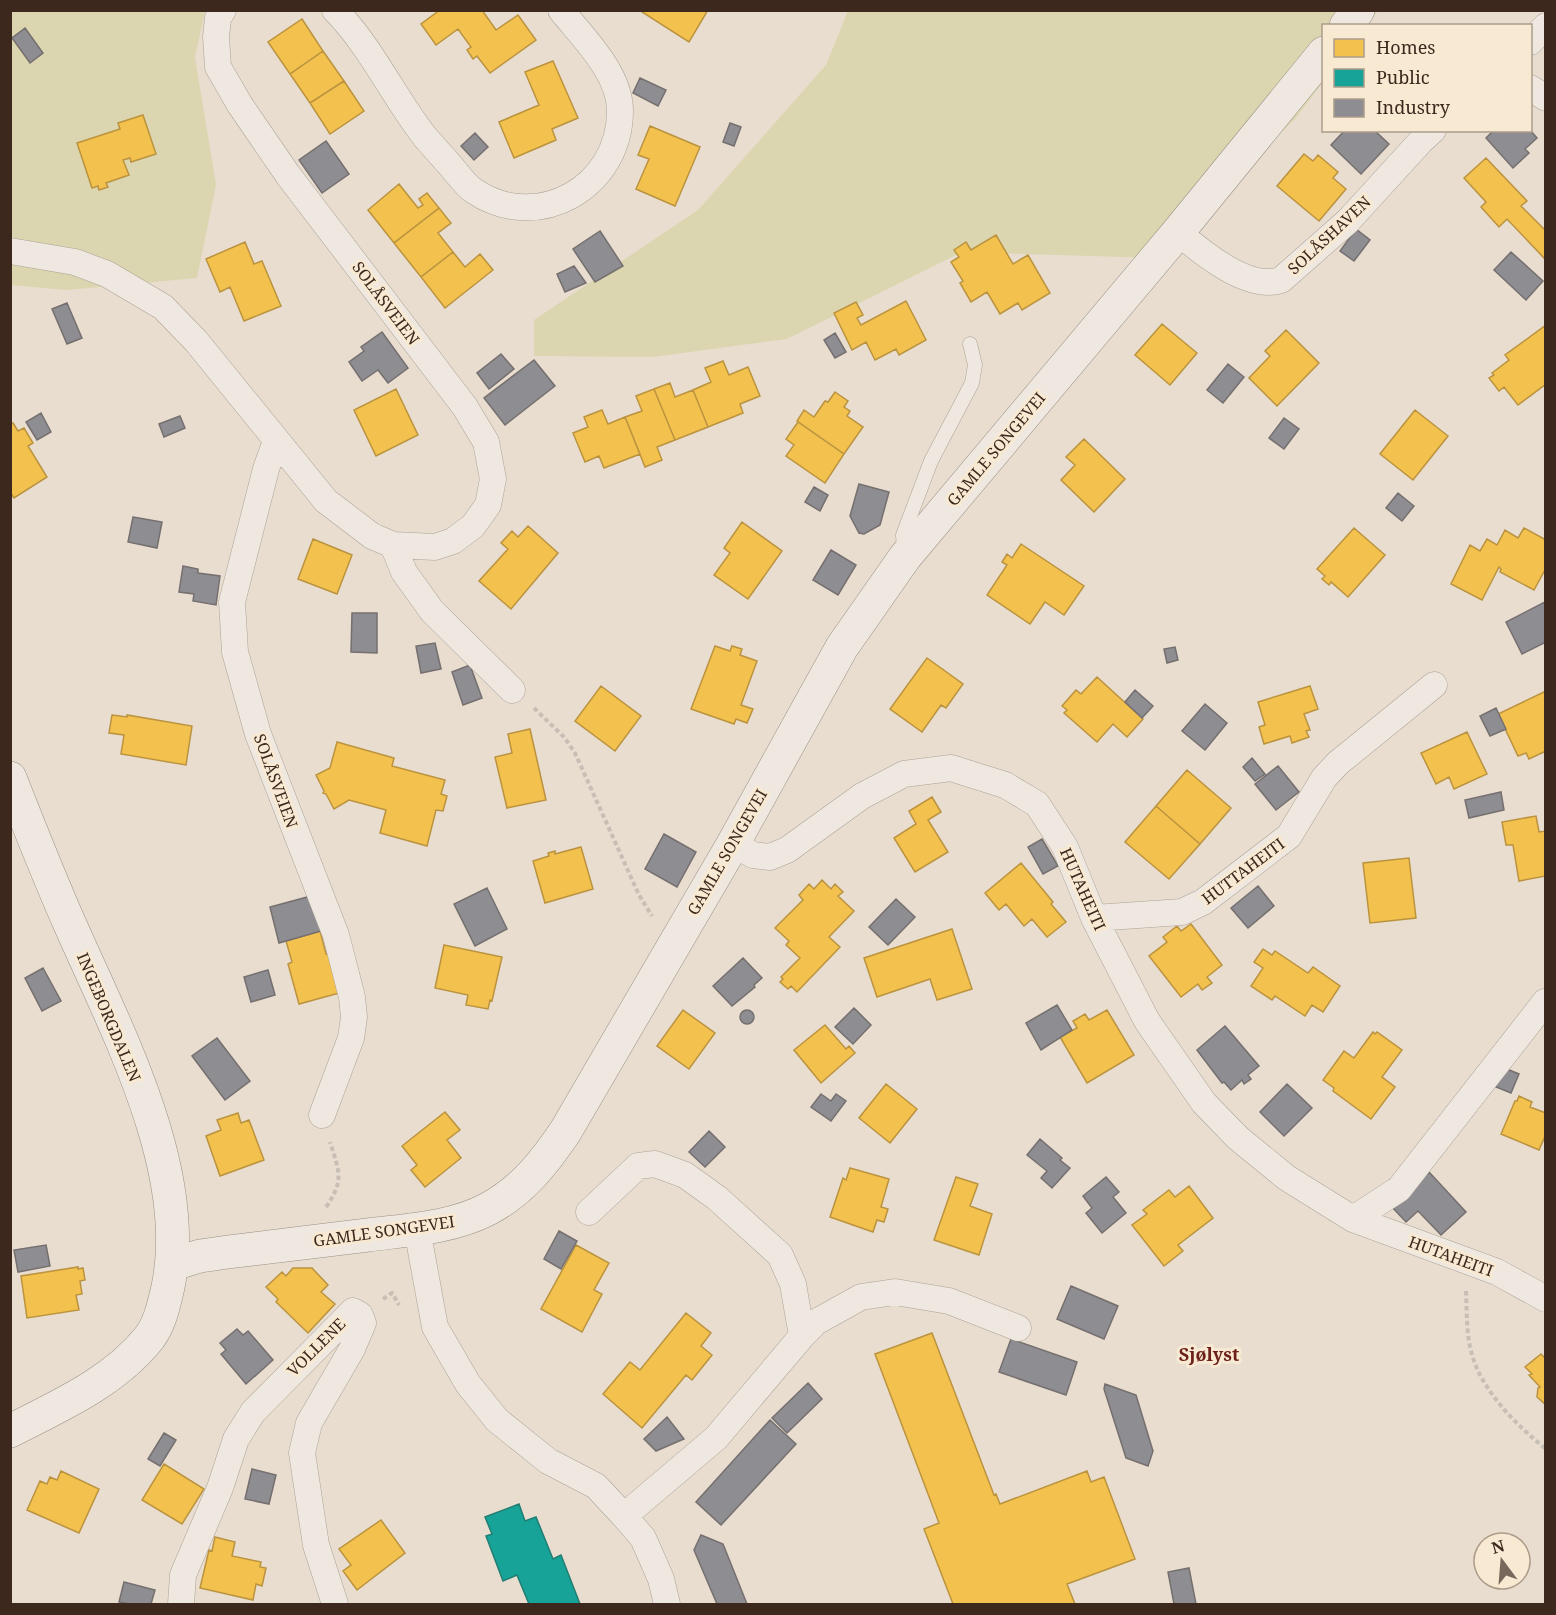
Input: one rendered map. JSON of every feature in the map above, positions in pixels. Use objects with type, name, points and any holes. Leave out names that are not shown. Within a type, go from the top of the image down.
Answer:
[{"type":"main road","points":[[1348,24],[1358,10]]},
{"type":"main road","name":"GAMLE SONGEVEI","points":[[172,1264],[200,1256],[417,1229],[458,1221],[488,1209],[518,1189],[540,1167],[565,1132],[733,844],[842,647],[905,557],[1178,232],[1322,54]]},
{"type":"main road","name":"INGEBORGDALEN","points":[[10,778],[131,1066],[158,1143],[169,1186],[173,1222],[172,1264]]},
{"type":"main road","points":[[10,1431],[82,1394],[119,1368],[150,1337],[163,1310],[172,1264]]},
{"type":"street","name":"SOLÅSVEIEN","points":[[10,250],[75,262],[107,274],[163,307],[196,341],[326,501],[372,536],[393,545],[435,547],[453,541],[473,526],[488,505],[493,479],[486,442],[465,408],[288,174],[240,105],[218,67],[216,37],[218,18],[223,10]]},
{"type":"street","points":[[335,10],[355,31],[425,136],[472,190],[495,202],[519,207],[542,207],[584,189],[603,170],[614,147],[620,111],[614,83],[598,56],[561,10]]},
{"type":"street","points":[[1532,40],[1545,26]]},
{"type":"street","points":[[1532,89],[1545,98]]},
{"type":"street","name":"SOLÅSHAVEN","points":[[1178,232],[1195,247],[1243,277],[1271,283],[1281,280],[1348,221],[1431,132]]},
{"type":"street","name":"SOLÅSVEIEN","points":[[276,441],[266,469],[232,602],[235,652],[258,734],[336,936],[352,997],[354,1017],[351,1038],[322,1115]]},
{"type":"street","points":[[393,545],[404,572],[432,611],[512,690]]},
{"type":"street","name":"HUTTAHEITI","points":[[1094,918],[1182,912],[1203,902],[1289,837],[1324,778],[1338,763],[1434,685]]},
{"type":"street","name":"HUTAHEITI","points":[[733,844],[753,855],[770,857],[787,850],[862,796],[904,774],[951,768],[1005,785],[1037,804],[1065,847],[1094,918],[1148,1021],[1204,1103],[1238,1138],[1287,1178],[1353,1219],[1497,1272],[1545,1299]]},
{"type":"street","points":[[1353,1219],[1399,1188],[1545,1002]]},
{"type":"street","points":[[589,1212],[638,1166],[655,1164],[685,1175],[717,1198],[780,1255],[793,1284],[802,1336]]},
{"type":"street","points":[[417,1229],[435,1327],[468,1384],[497,1420],[548,1461],[596,1486],[624,1516],[643,1538],[661,1579],[667,1605]]},
{"type":"street","points":[[624,1516],[716,1438],[802,1336],[816,1323],[861,1297],[895,1292],[949,1301],[1018,1328]]},
{"type":"street","name":"VOLLENE","points":[[181,1605],[183,1575],[220,1488],[236,1439],[253,1412],[353,1311],[360,1315],[363,1323],[352,1349],[309,1423],[302,1453],[316,1545],[336,1605]]},
{"type":"lane","points":[[905,557],[903,536],[931,461],[972,383],[975,365],[970,344]]},
{"type":"path","points":[[512,690],[525,699],[564,736],[639,895],[663,933],[675,942]]},
{"type":"path","points":[[320,1211],[335,1194],[340,1174],[322,1115]]},
{"type":"path","points":[[1465,1260],[1467,1330],[1472,1353],[1492,1396],[1545,1449]]},
{"type":"shaded area","points":[[10,11],[205,11],[195,57],[216,185],[197,278],[66,290],[11,285]]},
{"type":"shaded area","points":[[848,11],[1378,11],[1368,24],[1322,24],[1322,83],[1295,119],[1155,258],[962,252],[787,339],[653,357],[534,356],[534,320],[698,210],[826,65]]},
{"type":"building: Homes","points":[[440,10],[482,10],[496,30],[518,15],[536,40],[490,73],[477,56],[473,59],[467,50],[471,47],[458,29],[436,45],[421,24]]},
{"type":"building: Homes","points":[[643,10],[708,10],[689,42],[642,12]]},
{"type":"building: Homes","points":[[302,19],[323,51],[290,74],[268,42]]},
{"type":"building: Homes","points":[[323,51],[344,81],[310,103],[290,74]]},
{"type":"building: Homes","points":[[553,61],[578,118],[552,129],[556,140],[514,158],[499,122],[539,105],[525,72]]},
{"type":"building: Homes","points":[[344,81],[364,111],[330,134],[310,103]]},
{"type":"building: Homes","points":[[143,115],[156,154],[131,162],[130,158],[123,160],[129,175],[106,183],[108,187],[99,190],[98,186],[92,188],[77,143],[120,129],[118,123]]},
{"type":"building: Homes","points":[[650,126],[700,147],[675,206],[636,189],[649,159],[638,155]]},
{"type":"building: Homes","points":[[1304,154],[1313,161],[1318,155],[1338,172],[1333,178],[1346,189],[1319,221],[1277,186]]},
{"type":"building: Homes","points":[[1486,158],[1527,201],[1521,206],[1546,231],[1546,257],[1544,258],[1507,219],[1499,227],[1481,207],[1486,202],[1464,178]]},
{"type":"building: Homes","points":[[399,184],[418,208],[423,205],[419,199],[427,193],[439,208],[394,243],[368,210]]},
{"type":"building: Homes","points":[[439,208],[451,223],[438,233],[453,252],[421,277],[394,243]]},
{"type":"building: Homes","points":[[996,235],[1013,264],[1028,255],[1050,293],[1022,310],[1018,303],[1000,314],[987,292],[971,302],[960,283],[963,281],[951,262],[959,257],[954,250],[966,242],[971,250]]},
{"type":"building: Homes","points":[[245,242],[254,264],[262,261],[281,306],[244,321],[230,287],[220,292],[206,259]]},
{"type":"building: Homes","points":[[453,252],[465,267],[480,254],[493,270],[445,308],[421,277]]},
{"type":"building: Homes","points":[[906,301],[926,340],[899,355],[896,349],[875,360],[866,342],[852,350],[834,313],[856,302],[863,315],[857,318],[861,325]]},
{"type":"building: Homes","points":[[1162,324],[1197,353],[1170,385],[1135,355]]},
{"type":"building: Homes","points":[[1546,325],[1546,384],[1518,405],[1504,387],[1499,391],[1489,378],[1509,360],[1505,355]]},
{"type":"building: Homes","points":[[1286,330],[1319,363],[1277,406],[1249,378],[1270,356],[1265,351]]},
{"type":"building: Homes","points":[[723,361],[729,375],[748,367],[760,396],[740,404],[743,413],[708,427],[693,390],[711,382],[705,368]]},
{"type":"building: Homes","points":[[670,383],[675,397],[693,390],[708,427],[675,440],[654,389]]},
{"type":"building: Homes","points":[[396,389],[418,435],[376,456],[354,410]]},
{"type":"building: Homes","points":[[654,389],[675,440],[657,447],[662,460],[645,467],[625,417],[642,411],[636,396]]},
{"type":"building: Homes","points":[[835,392],[848,401],[844,407],[850,411],[847,416],[863,427],[844,454],[797,421],[804,410],[814,417],[825,401],[828,402]]},
{"type":"building: Homes","points":[[602,410],[608,424],[625,417],[640,454],[604,468],[599,456],[585,462],[573,433],[588,427],[584,417]]},
{"type":"building: Homes","points":[[1415,410],[1448,436],[1413,480],[1380,454]]},
{"type":"building: Homes","points":[[798,422],[844,454],[825,483],[786,456],[794,445],[786,439]]},
{"type":"building: Homes","points":[[13,423],[18,431],[24,428],[33,443],[28,446],[47,477],[14,498],[10,492],[10,425]]},
{"type":"building: Homes","points":[[1084,439],[1125,479],[1094,512],[1061,480],[1075,465],[1066,457]]},
{"type":"building: Homes","points":[[742,522],[782,551],[748,599],[714,575],[730,553],[724,548]]},
{"type":"building: Homes","points":[[528,526],[558,553],[511,609],[479,581],[508,549],[501,543],[512,531],[518,537]]},
{"type":"building: Homes","points":[[1354,528],[1385,555],[1348,597],[1331,582],[1329,585],[1322,579],[1325,576],[1317,569]]},
{"type":"building: Homes","points":[[1524,528],[1546,540],[1546,568],[1534,590],[1500,572],[1499,567],[1482,600],[1451,584],[1470,545],[1480,551],[1487,539],[1497,545],[1505,530],[1518,538]]},
{"type":"building: Homes","points":[[313,539],[352,555],[337,594],[298,579]]},
{"type":"building: Homes","points":[[1021,544],[1084,586],[1064,615],[1045,602],[1030,624],[987,595],[1007,565],[1002,562],[1007,554],[1012,558]]},
{"type":"building: Homes","points":[[715,646],[730,651],[732,646],[742,649],[740,655],[757,661],[741,705],[753,709],[747,723],[736,719],[734,724],[691,709]]},
{"type":"building: Homes","points":[[927,658],[963,684],[946,708],[941,705],[922,732],[890,709]]},
{"type":"building: Homes","points":[[1097,677],[1143,719],[1127,737],[1113,724],[1097,742],[1064,713],[1067,710],[1062,706],[1076,690],[1081,694]]},
{"type":"building: Homes","points":[[601,686],[641,716],[615,751],[575,721]]},
{"type":"building: Homes","points":[[1310,686],[1318,709],[1304,714],[1310,730],[1306,731],[1309,737],[1292,743],[1290,736],[1264,744],[1259,727],[1265,725],[1258,702]]},
{"type":"building: Homes","points":[[1546,691],[1546,751],[1529,759],[1526,753],[1518,756],[1498,714]]},
{"type":"building: Homes","points":[[112,715],[127,717],[127,715],[192,726],[186,765],[121,754],[124,735],[109,733]]},
{"type":"building: Homes","points":[[530,729],[546,800],[507,808],[495,757],[512,753],[508,734]]},
{"type":"building: Homes","points":[[1467,732],[1487,774],[1454,789],[1449,777],[1436,784],[1421,753]]},
{"type":"building: Homes","points":[[337,742],[394,758],[392,766],[445,780],[441,794],[447,796],[443,811],[436,810],[427,846],[380,833],[386,810],[349,800],[334,809],[326,794],[323,793],[316,775],[330,768]]},
{"type":"building: Homes","points":[[1187,770],[1231,808],[1200,844],[1156,806]]},
{"type":"building: Homes","points":[[932,797],[941,812],[928,820],[948,852],[915,872],[894,838],[916,824],[909,811]]},
{"type":"building: Homes","points":[[1156,806],[1200,844],[1169,879],[1125,842]]},
{"type":"building: Homes","points":[[1536,816],[1539,832],[1546,831],[1546,876],[1519,881],[1513,845],[1506,845],[1502,822]]},
{"type":"building: Homes","points":[[581,847],[593,889],[545,903],[533,861],[549,856],[548,853],[555,851],[555,854]]},
{"type":"building: Homes","points":[[1409,858],[1416,918],[1370,923],[1363,863]]},
{"type":"building: Homes","points":[[1021,863],[1066,922],[1047,937],[1032,919],[1024,926],[1006,904],[999,910],[985,893]]},
{"type":"building: Homes","points":[[822,880],[831,889],[835,884],[843,892],[838,896],[854,911],[829,937],[840,947],[797,992],[791,986],[788,989],[780,982],[783,979],[781,977],[800,958],[786,945],[789,941],[775,928],[803,900],[799,895],[809,884],[814,889]]},
{"type":"building: Homes","points":[[1191,924],[1222,965],[1207,977],[1212,983],[1202,990],[1198,984],[1181,997],[1149,956],[1167,942],[1163,937],[1177,926],[1181,931]]},
{"type":"building: Homes","points":[[952,929],[972,989],[937,1000],[930,979],[877,997],[864,958]]},
{"type":"building: Homes","points":[[320,931],[326,954],[332,953],[343,992],[299,1004],[288,964],[292,962],[286,941]]},
{"type":"building: Homes","points":[[444,945],[502,957],[488,1009],[466,1005],[468,995],[435,988]]},
{"type":"building: Homes","points":[[1263,949],[1272,955],[1275,951],[1308,973],[1313,967],[1340,986],[1323,1012],[1312,1005],[1305,1016],[1275,996],[1272,1000],[1251,986],[1263,968],[1254,962]]},
{"type":"building: Homes","points":[[683,1010],[715,1033],[689,1069],[657,1046]]},
{"type":"building: Homes","points":[[1107,1010],[1134,1055],[1087,1083],[1060,1037],[1077,1028],[1073,1021],[1085,1014],[1089,1020]]},
{"type":"building: Homes","points":[[825,1025],[846,1049],[849,1046],[855,1053],[821,1083],[794,1050]]},
{"type":"building: Homes","points":[[1373,1032],[1375,1034],[1377,1032],[1402,1050],[1382,1077],[1395,1087],[1371,1119],[1333,1091],[1334,1088],[1323,1080],[1344,1051],[1354,1058]]},
{"type":"building: Homes","points":[[886,1084],[917,1109],[890,1143],[859,1118]]},
{"type":"building: Homes","points":[[1519,1096],[1532,1102],[1530,1107],[1546,1113],[1546,1134],[1539,1150],[1501,1134]]},
{"type":"building: Homes","points":[[445,1112],[460,1130],[447,1140],[461,1158],[425,1187],[411,1170],[417,1165],[402,1146]]},
{"type":"building: Homes","points":[[238,1113],[241,1123],[249,1120],[264,1160],[220,1176],[206,1136],[221,1130],[217,1120]]},
{"type":"building: Homes","points":[[850,1168],[889,1179],[881,1207],[888,1209],[884,1222],[877,1220],[873,1232],[830,1217],[843,1178],[846,1180]]},
{"type":"building: Homes","points":[[956,1177],[978,1184],[970,1206],[992,1214],[979,1255],[934,1240]]},
{"type":"building: Homes","points":[[1189,1186],[1213,1218],[1178,1245],[1183,1251],[1164,1266],[1132,1225],[1147,1214],[1143,1210],[1169,1190],[1175,1197]]},
{"type":"building: Homes","points":[[576,1245],[609,1263],[594,1290],[602,1294],[582,1332],[541,1309]]},
{"type":"building: Homes","points":[[78,1267],[78,1269],[83,1268],[85,1280],[80,1281],[82,1294],[76,1295],[79,1310],[27,1318],[21,1276]]},
{"type":"building: Homes","points":[[293,1268],[312,1268],[328,1285],[321,1292],[335,1304],[308,1333],[276,1302],[278,1299],[266,1287],[282,1272],[286,1276]]},
{"type":"building: Homes","points":[[686,1313],[711,1333],[701,1346],[712,1355],[692,1380],[686,1375],[642,1428],[603,1394],[630,1362],[640,1370]]},
{"type":"building: Homes","points":[[932,1333],[994,1495],[996,1494],[1000,1504],[1087,1471],[1091,1482],[1104,1477],[1135,1559],[1067,1584],[1075,1604],[953,1604],[924,1529],[939,1523],[875,1354]]},
{"type":"building: Homes","points":[[1541,1354],[1546,1359],[1546,1405],[1537,1397],[1540,1387],[1525,1367]]},
{"type":"building: Homes","points":[[164,1464],[204,1489],[182,1524],[142,1500]]},
{"type":"building: Homes","points":[[61,1471],[99,1489],[79,1533],[27,1510],[40,1481],[47,1484],[50,1477],[57,1480]]},
{"type":"building: Homes","points":[[381,1520],[405,1553],[357,1590],[343,1571],[351,1565],[339,1549]]},
{"type":"building: Homes","points":[[215,1537],[235,1542],[232,1556],[261,1562],[260,1567],[266,1568],[262,1586],[256,1584],[253,1600],[200,1588],[209,1550],[212,1551]]},
{"type":"building: Public","points":[[519,1504],[525,1521],[536,1517],[553,1559],[561,1555],[580,1604],[529,1604],[517,1575],[503,1581],[486,1536],[492,1534],[485,1517]]},
{"type":"building: Industry","points":[[25,28],[43,53],[30,63],[12,38]]},
{"type":"building: Industry","points":[[640,78],[666,90],[658,106],[633,93]]},
{"type":"building: Industry","points":[[730,123],[741,127],[734,146],[723,142]]},
{"type":"building: Industry","points":[[1343,132],[1376,132],[1389,144],[1361,174],[1331,145]]},
{"type":"building: Industry","points":[[1492,132],[1532,132],[1537,138],[1525,149],[1529,153],[1513,168],[1486,138]]},
{"type":"building: Industry","points":[[475,133],[488,147],[474,160],[461,146]]},
{"type":"building: Industry","points":[[326,141],[349,174],[322,193],[299,160]]},
{"type":"building: Industry","points":[[1356,229],[1370,240],[1354,261],[1340,251]]},
{"type":"building: Industry","points":[[600,231],[623,266],[595,282],[573,249]]},
{"type":"building: Industry","points":[[1511,252],[1543,281],[1526,300],[1494,270]]},
{"type":"building: Industry","points":[[574,266],[586,283],[565,292],[557,274]]},
{"type":"building: Industry","points":[[67,303],[82,338],[67,344],[52,309]]},
{"type":"building: Industry","points":[[382,332],[408,368],[388,383],[378,370],[362,381],[349,362],[364,351],[361,347]]},
{"type":"building: Industry","points":[[835,333],[846,352],[835,358],[824,340]]},
{"type":"building: Industry","points":[[501,354],[514,369],[489,389],[477,373]]},
{"type":"building: Industry","points":[[534,360],[555,386],[505,425],[484,398]]},
{"type":"building: Industry","points":[[1228,364],[1244,377],[1223,403],[1207,390]]},
{"type":"building: Industry","points":[[41,413],[51,432],[37,440],[26,422]]},
{"type":"building: Industry","points":[[180,416],[185,428],[164,437],[159,424]]},
{"type":"building: Industry","points":[[1284,418],[1299,429],[1284,449],[1269,438]]},
{"type":"building: Industry","points":[[859,484],[889,492],[880,525],[864,534],[859,533],[850,516]]},
{"type":"building: Industry","points":[[814,487],[828,495],[820,511],[805,502]]},
{"type":"building: Industry","points":[[1398,493],[1414,506],[1402,521],[1386,508]]},
{"type":"building: Industry","points":[[133,517],[162,522],[157,548],[128,542]]},
{"type":"building: Industry","points":[[831,550],[856,565],[838,595],[813,580]]},
{"type":"building: Industry","points":[[183,566],[198,569],[198,573],[220,576],[216,605],[193,601],[194,594],[179,592]]},
{"type":"building: Industry","points":[[1545,602],[1546,642],[1522,654],[1506,622]]},
{"type":"building: Industry","points":[[352,613],[377,613],[377,653],[351,652]]},
{"type":"building: Industry","points":[[435,643],[441,669],[421,673],[416,646]]},
{"type":"building: Industry","points":[[1175,647],[1178,660],[1167,663],[1164,649]]},
{"type":"building: Industry","points":[[470,665],[482,698],[463,705],[452,672]]},
{"type":"building: Industry","points":[[1135,690],[1153,706],[1142,718],[1125,702]]},
{"type":"building: Industry","points":[[1205,704],[1227,723],[1205,750],[1182,731]]},
{"type":"building: Industry","points":[[1496,708],[1506,729],[1490,736],[1480,716]]},
{"type":"building: Industry","points":[[1252,758],[1265,774],[1255,781],[1243,767]]},
{"type":"building: Industry","points":[[1278,766],[1299,792],[1276,810],[1255,784]]},
{"type":"building: Industry","points":[[1501,792],[1504,810],[1469,818],[1465,800]]},
{"type":"building: Industry","points":[[664,834],[696,852],[677,887],[645,869]]},
{"type":"building: Industry","points":[[1042,839],[1058,866],[1043,874],[1028,847]]},
{"type":"building: Industry","points":[[1258,886],[1274,906],[1248,928],[1231,908]]},
{"type":"building: Industry","points":[[487,888],[507,929],[475,946],[454,904]]},
{"type":"building: Industry","points":[[311,896],[321,931],[279,943],[270,907]]},
{"type":"building: Industry","points":[[896,899],[915,917],[888,945],[869,927]]},
{"type":"building: Industry","points":[[743,958],[762,978],[754,985],[755,987],[732,1006],[713,986]]},
{"type":"building: Industry","points":[[43,968],[61,1001],[42,1011],[25,978]]},
{"type":"building: Industry","points":[[268,970],[275,995],[251,1002],[244,977]]},
{"type":"building: Industry","points":[[1057,1005],[1072,1030],[1041,1050],[1026,1023]]},
{"type":"building: Industry","points":[[854,1008],[871,1025],[853,1044],[835,1027]]},
{"type":"building: Industry","points":[[744,1010],[750,1010],[754,1017],[750,1024],[744,1024],[740,1020],[740,1014]]},
{"type":"building: Industry","points":[[1225,1026],[1259,1066],[1248,1075],[1251,1079],[1244,1084],[1242,1080],[1231,1090],[1224,1082],[1222,1083],[1197,1050]]},
{"type":"building: Industry","points":[[217,1038],[250,1081],[225,1100],[192,1056]]},
{"type":"building: Industry","points":[[1497,1065],[1519,1074],[1511,1093],[1489,1084]]},
{"type":"building: Industry","points":[[1287,1084],[1312,1108],[1284,1136],[1260,1112]]},
{"type":"building: Industry","points":[[821,1094],[831,1101],[836,1094],[846,1101],[831,1121],[811,1107]]},
{"type":"building: Industry","points":[[709,1131],[725,1147],[705,1167],[689,1152]]},
{"type":"building: Industry","points":[[1040,1139],[1070,1168],[1052,1188],[1041,1178],[1047,1171],[1027,1155]]},
{"type":"building: Industry","points":[[1429,1172],[1466,1212],[1441,1235],[1418,1211],[1406,1222],[1392,1207]]},
{"type":"building: Industry","points":[[1106,1177],[1119,1192],[1113,1197],[1126,1213],[1102,1233],[1086,1213],[1092,1208],[1083,1196]]},
{"type":"building: Industry","points":[[559,1231],[577,1241],[561,1269],[544,1259]]},
{"type":"building: Industry","points":[[46,1245],[50,1266],[18,1272],[14,1250]]},
{"type":"building: Industry","points":[[1071,1286],[1118,1306],[1104,1339],[1057,1319]]},
{"type":"building: Industry","points":[[237,1329],[243,1335],[248,1331],[273,1360],[246,1384],[221,1354],[226,1350],[220,1343]]},
{"type":"building: Industry","points":[[1011,1339],[1077,1362],[1066,1395],[999,1372]]},
{"type":"building: Industry","points":[[808,1383],[822,1399],[787,1433],[772,1418]]},
{"type":"building: Industry","points":[[1105,1384],[1136,1395],[1153,1451],[1148,1466],[1126,1458],[1104,1389]]},
{"type":"building: Industry","points":[[667,1417],[684,1439],[656,1451],[644,1439]]},
{"type":"building: Industry","points":[[770,1420],[796,1444],[721,1525],[696,1502]]},
{"type":"building: Industry","points":[[164,1433],[176,1440],[160,1466],[148,1459]]},
{"type":"building: Industry","points":[[252,1469],[276,1475],[269,1504],[245,1499]]},
{"type":"building: Industry","points":[[701,1535],[723,1544],[747,1604],[717,1604],[694,1550]]},
{"type":"building: Industry","points":[[1189,1568],[1196,1604],[1174,1604],[1168,1572]]},
{"type":"building: Industry","points":[[124,1582],[155,1590],[151,1604],[119,1602]]},
{"type":"district","name":"Sjølyst","points":[[1209,1354]]}]
